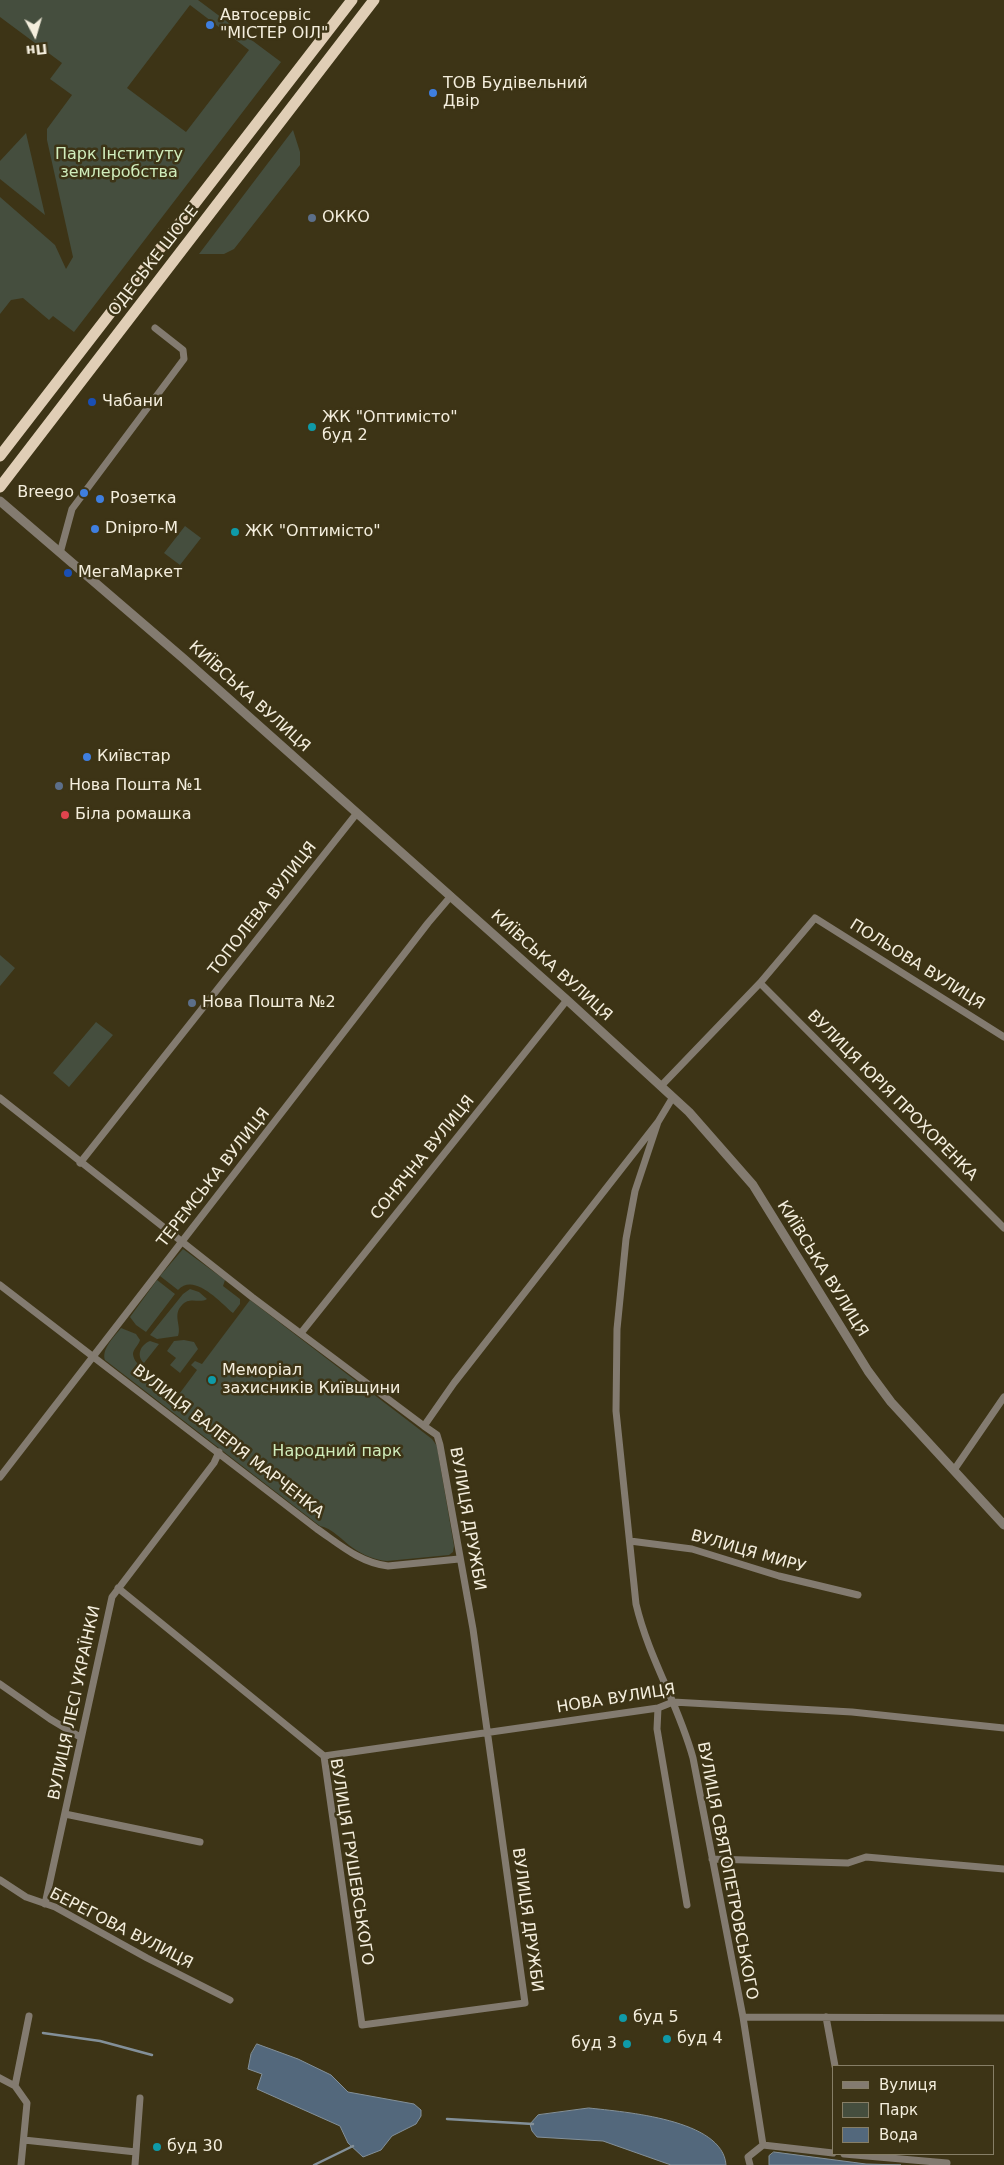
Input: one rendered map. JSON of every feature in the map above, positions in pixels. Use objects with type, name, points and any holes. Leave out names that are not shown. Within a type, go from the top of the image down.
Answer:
[{"type":"highway","name":"ОДЕСЬКЕ ШОСЕ","points":[[0,456],[352,0]]},
{"type":"highway","name":"ОДЕСЬКЕ ШОСЕ","points":[[0,487],[374,0]]},
{"type":"street","points":[[60,553],[72,509],[184,359],[183,350],[155,328]]},
{"type":"street","name":"КИЇВСЬКА ВУЛИЦЯ","points":[[0,501],[184,660],[451,896],[674,1097],[753,1185],[868,1371],[891,1402],[1004,1525]]},
{"type":"street","name":"ТОПОЛЕВА ВУЛИЦЯ","points":[[80,1163],[357,813]]},
{"type":"street","name":"ТЕРЕМСЬКА ВУЛИЦЯ","points":[[0,1477],[428,923],[451,896]]},
{"type":"street","name":"ПОЛЬОВА ВУЛИЦЯ","points":[[760,983],[815,918],[1004,1037]]},
{"type":"street","points":[[661,1086],[760,983]]},
{"type":"street","name":"ВУЛИЦЯ ЮРІЯ ПРОХОРЕНКА","points":[[760,983],[1004,1228]]},
{"type":"street","name":"СОНЯЧНА ВУЛИЦЯ","points":[[301,1333],[567,1000]]},
{"type":"street","points":[[424,1426],[454,1383],[658,1122],[674,1097]]},
{"type":"street","name":"ВУЛИЦЯ ДРУЖБИ","points":[[0,1098],[182,1242],[437,1435],[473,1630],[524,2003],[362,2025]]},
{"type":"street","name":"ВУЛИЦЯ СВЯТОПЕТРОВСЬКОГО","points":[[658,1122],[635,1191],[626,1239],[617,1329],[616,1410],[636,1604],[643,1632],[673,1702],[693,1758],[742,2017],[763,2145]]},
{"type":"street","name":"ВУЛИЦЯ ВАЛЕРІЯ МАРЧЕНКА","points":[[0,1286],[351,1553],[377,1565],[388,1566],[459,1559]]},
{"type":"street","points":[[954,1470],[1004,1397]]},
{"type":"street","name":"ВУЛИЦЯ ЛЕСІ УКРАЇНКИ","points":[[45,1904],[109,1606],[118,1588],[214,1463],[219,1452]]},
{"type":"street","name":"ВУЛИЦЯ МИРУ","points":[[630,1541],[692,1548],[778,1576],[858,1595]]},
{"type":"street","name":"ВУЛИЦЯ ГРУШЕВСЬКОГО","points":[[118,1588],[324,1756],[362,2025]]},
{"type":"street","points":[[0,1684],[50,1719],[80,1737]]},
{"type":"street","name":"НОВА ВУЛИЦЯ","points":[[324,1756],[487,1731],[658,1708],[673,1702],[852,1712],[1004,1728]]},
{"type":"street","points":[[658,1708],[657,1729],[687,1905]]},
{"type":"street","name":"ВУЛИЦЯ ЛЕСІ УКРАЇНКИ","points":[[65,1814],[200,1842]]},
{"type":"street","points":[[712,1859],[848,1864],[866,1857],[1004,1869]]},
{"type":"street","name":"БЕРЕГОВА ВУЛИЦЯ","points":[[0,1880],[26,1897],[55,1907],[147,1958],[230,2000]]},
{"type":"street","points":[[15,2086],[29,2016]]},
{"type":"street","name":"ВУЛИЦЯ СВЯТОПЕТРОВСЬКОГО","points":[[742,2017],[1004,2018]]},
{"type":"street","points":[[826,2017],[835,2065]]},
{"type":"street","points":[[0,2079],[15,2086],[27,2103],[20,2165]]},
{"type":"street","points":[[135,2165],[140,2098]]},
{"type":"street","points":[[24,2140],[136,2152]]},
{"type":"street","points":[[750,2165],[748,2157],[763,2145],[832,2152]]},
{"type":"street","points":[[863,2155],[947,2163]]},
{"type":"green space","name":"Парк Інституту землеробства","points":[[0,0],[198,0],[281,62],[74,332],[53,316],[49,320],[23,298],[11,300],[0,314],[0,197],[55,245],[66,269],[73,257],[47,140],[47,129],[72,95],[50,79],[62,63],[0,17]],"holes":[[[190,5],[249,50],[186,132],[127,88]]]},
{"type":"green space","points":[[293,130],[300,152],[300,165],[234,249],[224,254],[199,254]]},
{"type":"green space","points":[[26,133],[45,215],[0,179],[0,161]]},
{"type":"green space","points":[[185,526],[201,538],[180,565],[164,553]]},
{"type":"green space","points":[[0,955],[15,968],[0,986]]},
{"type":"green space","points":[[96,1022],[113,1035],[69,1087],[53,1073]]},
{"type":"green space","points":[[183,1249],[225,1280],[223,1286],[240,1299],[240,1304],[233,1313],[199,1286],[192,1284],[184,1285],[178,1290],[160,1276]]},
{"type":"green space","points":[[157,1280],[175,1294],[146,1332],[136,1325],[130,1317]]},
{"type":"green space","points":[[190,1289],[199,1292],[207,1299],[201,1301],[191,1300],[182,1305],[177,1317],[178,1336],[157,1339],[150,1335],[183,1294]]},
{"type":"green space","name":"Народний парк","points":[[250,1300],[432,1439],[437,1446],[454,1546],[453,1552],[449,1555],[387,1561],[361,1553],[333,1532],[320,1526],[105,1360],[104,1356],[107,1347],[121,1328],[136,1334],[140,1340],[133,1352],[134,1358],[157,1381],[151,1389],[171,1405],[197,1370],[191,1365],[195,1361],[202,1364]]},
{"type":"green space","points":[[150,1341],[159,1344],[144,1363],[140,1357],[140,1351]]},
{"type":"green space","points":[[174,1341],[194,1342],[198,1349],[180,1373],[170,1365],[176,1358],[167,1351]]},
{"type":"water","points":[[257,2044],[298,2059],[331,2075],[348,2092],[414,2104],[421,2110],[421,2116],[416,2124],[392,2136],[381,2150],[363,2157],[348,2143],[340,2126],[257,2089],[262,2074],[248,2069],[251,2054]]},
{"type":"water","points":[[589,2108],[647,2116],[691,2128],[708,2137],[721,2150],[726,2165],[671,2165],[603,2141],[537,2137],[532,2131],[530,2124],[538,2115]]},
{"type":"water","points":[[774,2152],[866,2164],[901,2165],[769,2165],[769,2156]]},
{"type":"waterway","points":[[43,2033],[100,2041],[152,2055]]},
{"type":"waterway","points":[[447,2119],[533,2124]]},
{"type":"waterway","points":[[314,2165],[353,2146]]},
{"type":"place","name":"Автосервіс \"МІСТЕР ОІЛ\"","points":[[210,25]]},
{"type":"place","name":"ТОВ Будівельний Двір","points":[[433,93]]},
{"type":"place","name":"ОККО","points":[[312,218]]},
{"type":"place","name":"Чабани","points":[[92,402]]},
{"type":"place","name":"ЖК \"Оптимісто\" буд 2","points":[[312,427]]},
{"type":"place","name":"Breego","points":[[84,493]]},
{"type":"place","name":"Розетка","points":[[100,499]]},
{"type":"place","name":"Dnipro-M","points":[[95,529]]},
{"type":"place","name":"ЖК \"Оптимісто\"","points":[[235,532]]},
{"type":"place","name":"МегаМаркет","points":[[68,573]]},
{"type":"place","name":"Київстар","points":[[87,757]]},
{"type":"place","name":"Нова Пошта №1","points":[[59,786]]},
{"type":"place","name":"Біла ромашка","points":[[65,815]]},
{"type":"place","name":"Нова Пошта №2","points":[[192,1003]]},
{"type":"place","name":"Меморіал захисників Київщини","points":[[212,1380]]},
{"type":"place","name":"буд 5","points":[[623,2018]]},
{"type":"place","name":"буд 4","points":[[667,2039]]},
{"type":"place","name":"буд 3","points":[[627,2044]]},
{"type":"place","name":"буд 30","points":[[157,2147]]}]
